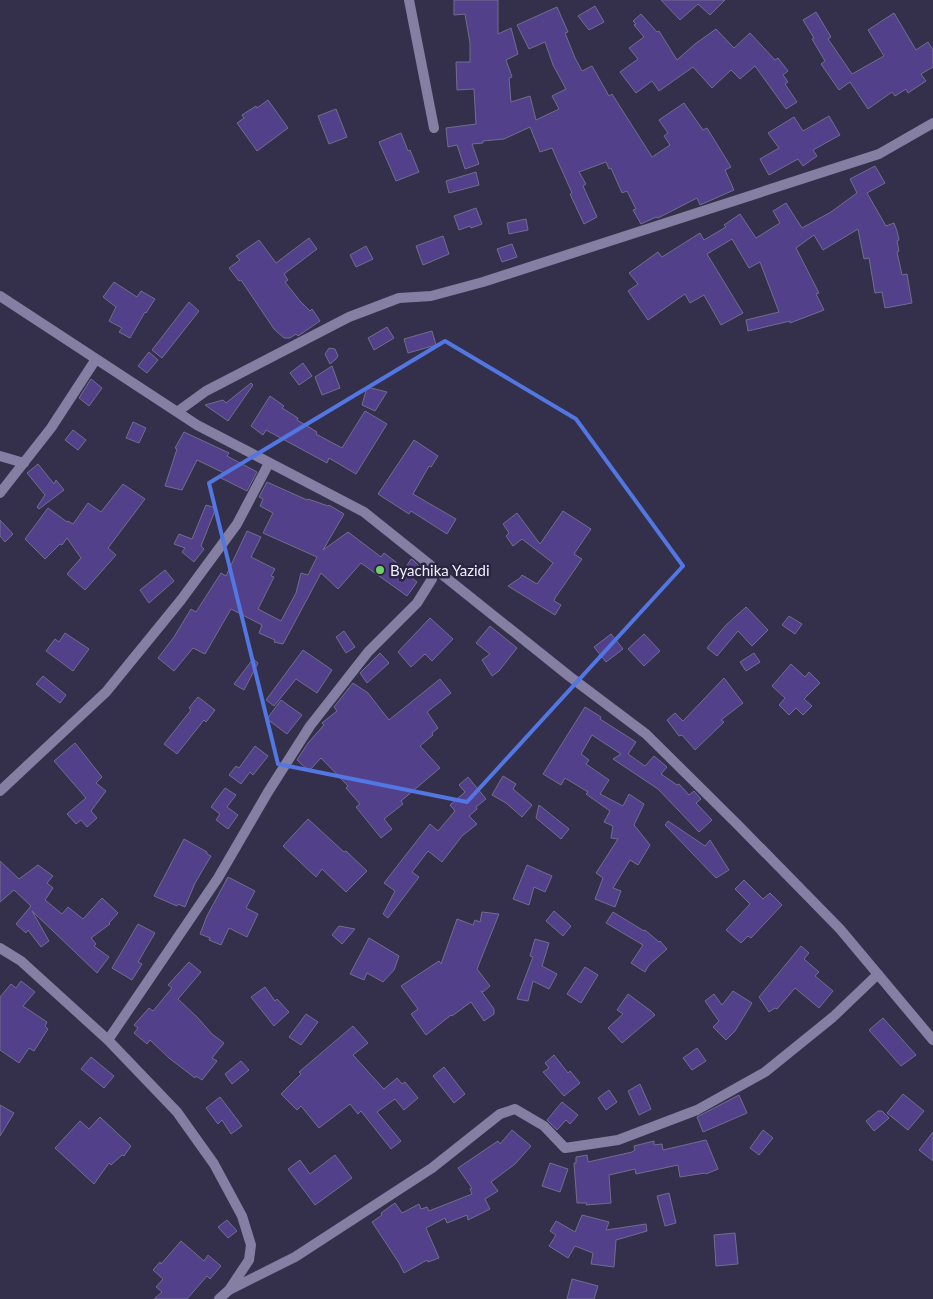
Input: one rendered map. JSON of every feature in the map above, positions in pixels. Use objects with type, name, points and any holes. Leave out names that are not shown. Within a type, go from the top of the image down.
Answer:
[{"type":"street","points":[[409,0],[434,128]]},
{"type":"street","points":[[177,412],[215,387],[357,314],[399,298],[431,296],[483,282],[860,160],[878,154],[933,123]]},
{"type":"street","points":[[0,296],[197,425],[364,512],[424,559],[448,581],[646,734],[840,929],[933,1040]]},
{"type":"street","points":[[0,493],[51,428],[96,359]]},
{"type":"street","points":[[0,456],[24,463]]},
{"type":"street","points":[[0,791],[106,692],[181,600],[237,524],[269,462]]},
{"type":"street","points":[[108,1040],[218,878],[268,792],[310,726],[368,652],[417,603],[432,579],[424,559]]},
{"type":"street","points":[[0,948],[20,961],[108,1040],[177,1112],[214,1164],[242,1216],[251,1245],[249,1260],[229,1290],[219,1299]]},
{"type":"street","points":[[229,1290],[295,1257],[319,1242],[432,1168],[500,1114],[514,1109],[544,1126],[565,1148],[618,1140],[696,1110],[765,1072],[833,1017],[878,974]]},
{"type":"highlighted area","points":[[445,341],[576,419],[683,566],[467,802],[278,764],[209,483]]},
{"type":"building","points":[[454,0],[498,0],[498,34],[511,28],[518,54],[506,60],[512,77],[509,78],[511,102],[530,96],[536,120],[559,109],[552,96],[566,89],[553,65],[545,42],[529,49],[517,25],[557,7],[568,32],[565,33],[582,71],[592,66],[609,96],[612,94],[652,157],[670,145],[664,136],[668,133],[659,120],[684,103],[703,130],[707,128],[731,167],[725,170],[734,190],[700,205],[697,198],[658,218],[656,217],[641,224],[633,210],[636,209],[627,191],[622,193],[611,168],[609,169],[606,162],[579,172],[586,184],[583,186],[597,217],[584,224],[552,148],[540,152],[530,127],[504,139],[472,144],[479,164],[465,169],[457,145],[448,147],[446,128],[476,124],[474,89],[457,90],[456,62],[470,62],[470,43],[465,14],[454,15]]},
{"type":"building","points":[[661,0],[725,0],[710,15],[698,4],[680,20]]},
{"type":"building","points":[[595,6],[604,22],[589,30],[578,16]]},
{"type":"building","points":[[816,12],[831,37],[828,39],[852,74],[884,56],[868,30],[894,13],[916,50],[928,42],[933,50],[933,67],[921,74],[926,81],[908,93],[906,89],[895,96],[892,92],[868,109],[850,82],[839,90],[821,64],[825,61],[803,20]]},
{"type":"building","points":[[641,14],[657,32],[659,31],[677,60],[716,29],[734,48],[750,33],[775,60],[778,58],[788,71],[783,75],[788,82],[785,84],[797,102],[786,109],[755,66],[740,79],[731,70],[712,88],[693,67],[659,91],[652,81],[636,93],[620,72],[638,59],[629,48],[644,37],[633,21]]},
{"type":"building","points":[[268,100],[288,128],[257,151],[237,123],[244,118],[242,115]]},
{"type":"building","points":[[336,109],[347,137],[329,144],[318,116]]},
{"type":"building","points":[[829,116],[840,135],[813,150],[817,156],[803,166],[798,159],[769,175],[760,159],[779,148],[768,133],[794,117],[803,131]]},
{"type":"building","points":[[401,133],[419,172],[396,181],[379,142]]},
{"type":"building","points":[[875,166],[885,183],[867,193],[886,226],[894,223],[899,240],[897,241],[899,251],[897,252],[902,275],[907,274],[912,303],[885,308],[882,292],[875,293],[869,258],[864,259],[858,229],[823,250],[814,235],[796,248],[819,293],[816,294],[824,310],[790,323],[790,321],[748,331],[746,320],[779,312],[760,262],[749,268],[732,239],[707,254],[743,313],[721,325],[704,295],[690,303],[685,294],[648,320],[628,291],[638,284],[629,273],[658,252],[662,257],[700,233],[704,240],[726,227],[724,225],[740,214],[756,238],[780,223],[773,211],[786,203],[802,228],[831,212],[857,193],[850,179]]},
{"type":"building","points":[[476,172],[479,185],[449,193],[446,181]]},
{"type":"building","points":[[476,208],[482,224],[459,230],[454,216]]},
{"type":"building","points":[[526,219],[528,230],[509,234],[507,223]]},
{"type":"building","points":[[443,236],[449,254],[423,265],[416,246]]},
{"type":"building","points":[[309,238],[317,249],[284,274],[288,280],[285,282],[310,311],[312,309],[320,321],[298,336],[296,334],[290,338],[284,338],[274,329],[241,280],[239,281],[229,268],[240,260],[236,256],[259,240],[276,263]]},
{"type":"building","points":[[512,244],[517,257],[502,262],[497,249]]},
{"type":"building","points":[[366,246],[373,259],[356,267],[350,255]]},
{"type":"building","points":[[114,282],[137,297],[141,291],[155,299],[130,338],[119,332],[122,328],[109,321],[116,307],[103,297]]},
{"type":"building","points":[[189,302],[199,311],[162,358],[152,350]]},
{"type":"building","points":[[387,327],[394,338],[374,350],[368,338]]},
{"type":"building","points":[[432,331],[436,345],[408,353],[404,339]]},
{"type":"building","points":[[329,348],[335,349],[338,356],[330,364],[325,354]]},
{"type":"building","points":[[149,352],[158,360],[147,373],[138,366]]},
{"type":"building","points":[[303,363],[312,376],[299,385],[290,373]]},
{"type":"building","points":[[332,366],[340,388],[322,395],[315,377]]},
{"type":"building","points":[[91,379],[102,388],[89,406],[79,398]]},
{"type":"building","points":[[251,383],[253,385],[228,421],[205,405],[223,400],[226,403]]},
{"type":"building","points":[[367,387],[387,392],[375,411],[362,405]]},
{"type":"building","points":[[270,396],[284,406],[282,408],[298,418],[297,420],[317,432],[316,434],[342,448],[365,411],[387,424],[356,474],[329,458],[327,463],[266,430],[263,435],[251,426]]},
{"type":"building","points":[[133,422],[146,428],[139,443],[126,438]]},
{"type":"building","points":[[73,430],[86,440],[78,450],[65,440]]},
{"type":"building","points":[[184,432],[229,453],[227,456],[257,472],[247,491],[221,478],[224,473],[197,460],[182,490],[165,486],[177,449],[175,448]]},
{"type":"building","points":[[414,440],[438,456],[431,467],[429,466],[413,494],[456,519],[447,534],[411,511],[409,514],[378,494]]},
{"type":"building","points":[[38,464],[54,484],[56,480],[64,490],[39,509],[37,507],[45,495],[27,473]]},
{"type":"building","points":[[267,482],[307,500],[329,505],[344,514],[323,550],[348,532],[381,557],[384,553],[405,569],[411,559],[413,560],[420,567],[413,579],[417,582],[407,596],[361,563],[338,589],[321,573],[283,644],[274,642],[275,640],[259,633],[262,625],[231,609],[205,654],[193,648],[174,671],[158,658],[174,637],[191,609],[196,612],[221,573],[226,576],[247,531],[261,537],[251,557],[275,569],[271,576],[274,577],[258,609],[281,621],[296,593],[301,573],[308,575],[317,557],[263,533],[273,513],[260,506],[263,499],[259,497]]},
{"type":"building","points":[[123,484],[145,499],[108,548],[116,555],[85,590],[67,574],[81,558],[67,538],[62,545],[60,544],[45,559],[25,539],[48,508],[67,522],[73,524],[88,503],[101,512]]},
{"type":"building","points":[[206,505],[216,508],[201,546],[204,549],[194,562],[182,552],[185,548],[174,544],[179,534],[192,539]]},
{"type":"building","points":[[563,511],[591,529],[574,554],[582,559],[555,598],[554,601],[561,605],[555,615],[508,586],[522,575],[537,584],[553,563],[522,539],[513,546],[506,536],[509,533],[503,524],[517,513],[540,544]]},
{"type":"building","points":[[0,520],[13,534],[5,542],[0,536]]},
{"type":"building","points":[[165,570],[174,581],[149,603],[140,590]]},
{"type":"building","points":[[746,607],[768,630],[752,646],[738,631],[717,656],[707,648],[725,626]]},
{"type":"building","points":[[789,616],[802,624],[795,634],[782,625]]},
{"type":"building","points":[[430,618],[453,639],[432,661],[425,654],[411,667],[398,652]]},
{"type":"building","points":[[490,626],[517,648],[499,671],[492,676],[482,660],[490,654],[476,643]]},
{"type":"building","points":[[344,631],[355,647],[346,653],[336,637]]},
{"type":"building","points":[[65,633],[89,649],[73,671],[46,651],[55,639],[59,642]]},
{"type":"building","points":[[611,634],[623,649],[606,662],[594,647]]},
{"type":"building","points":[[644,634],[660,651],[644,666],[628,649]]},
{"type":"building","points":[[303,650],[332,670],[317,693],[296,679],[274,706],[266,700]]},
{"type":"building","points":[[380,653],[389,663],[367,683],[360,673]]},
{"type":"building","points":[[754,653],[760,662],[746,671],[740,662]]},
{"type":"building","points":[[253,659],[258,663],[244,690],[234,684]]},
{"type":"building","points":[[791,664],[805,677],[809,672],[820,683],[804,699],[812,706],[803,715],[796,708],[789,715],[779,705],[785,698],[772,686]]},
{"type":"building","points":[[43,676],[66,695],[60,703],[36,684]]},
{"type":"building","points":[[724,678],[743,703],[721,720],[724,722],[695,750],[682,735],[679,736],[667,720],[675,713],[683,721]]},
{"type":"building","points":[[440,679],[451,693],[427,712],[438,728],[420,746],[440,768],[401,801],[403,804],[384,819],[392,829],[381,838],[356,807],[360,804],[346,788],[348,786],[321,758],[309,771],[297,760],[308,743],[324,725],[322,723],[337,711],[334,707],[353,683],[368,693],[389,720]]},
{"type":"building","points":[[198,697],[215,710],[206,722],[204,720],[177,754],[164,744],[191,710],[189,708]]},
{"type":"building","points":[[281,700],[302,715],[287,734],[267,719]]},
{"type":"building","points":[[585,707],[636,742],[628,754],[645,766],[654,756],[667,767],[661,774],[677,785],[679,784],[689,795],[694,791],[701,799],[696,803],[712,820],[699,832],[658,789],[613,759],[621,754],[592,735],[581,754],[589,760],[586,764],[609,780],[600,794],[623,806],[629,794],[644,804],[634,825],[650,845],[638,865],[630,860],[613,888],[621,891],[615,907],[595,899],[603,878],[596,873],[618,839],[611,838],[613,826],[604,822],[610,811],[586,794],[588,792],[565,778],[561,785],[543,774]]},
{"type":"building","points":[[75,743],[102,777],[96,783],[106,791],[91,811],[97,818],[87,827],[81,820],[76,824],[67,814],[86,798],[54,761]]},
{"type":"building","points":[[255,746],[268,756],[253,775],[250,772],[241,784],[229,775],[236,766],[239,768]]},
{"type":"building","points":[[503,776],[516,784],[513,789],[532,805],[522,817],[506,803],[492,795]]},
{"type":"building","points":[[468,777],[486,799],[469,816],[477,824],[462,836],[442,862],[428,851],[412,872],[419,877],[388,918],[383,914],[395,891],[384,883],[430,824],[438,831],[455,811],[450,805],[465,792],[459,785]]},
{"type":"building","points":[[225,788],[236,795],[227,807],[238,815],[228,829],[216,820],[220,814],[211,807]]},
{"type":"building","points":[[539,805],[569,829],[561,839],[536,818]]},
{"type":"building","points":[[308,819],[367,871],[346,892],[322,869],[316,877],[283,846]]},
{"type":"building","points":[[668,821],[705,846],[710,840],[729,870],[716,878],[665,825]]},
{"type":"building","points":[[184,839],[211,856],[195,883],[185,907],[178,904],[177,906],[154,896]]},
{"type":"building","points":[[0,861],[19,879],[38,865],[53,876],[47,883],[53,888],[45,900],[62,914],[68,907],[83,919],[102,898],[118,913],[110,924],[91,938],[96,944],[94,946],[109,957],[97,973],[32,911],[49,941],[41,947],[28,930],[26,933],[16,924],[31,906],[14,890],[0,902]]},
{"type":"building","points":[[527,865],[552,876],[545,892],[534,887],[529,905],[513,899]]},
{"type":"building","points":[[228,877],[255,891],[246,908],[258,914],[247,937],[229,928],[221,945],[200,934],[207,916]]},
{"type":"building","points":[[744,880],[763,899],[770,893],[782,905],[751,938],[748,936],[741,943],[726,930],[750,904],[735,889]]},
{"type":"building","points":[[554,911],[571,926],[563,936],[546,921]]},
{"type":"building","points":[[482,912],[499,914],[477,969],[490,986],[483,992],[481,991],[494,1009],[494,1014],[484,1021],[471,1002],[426,1035],[411,1014],[418,1009],[401,986],[439,961],[441,964],[457,919],[473,925],[475,920],[480,922]]},
{"type":"building","points":[[613,912],[645,930],[667,949],[649,965],[645,972],[631,963],[643,945],[606,923]]},
{"type":"building","points":[[138,924],[155,933],[138,962],[142,964],[132,980],[112,968]]},
{"type":"building","points":[[339,926],[355,929],[342,944],[332,935]]},
{"type":"building","points":[[369,938],[399,956],[394,970],[383,982],[367,973],[364,980],[350,974]]},
{"type":"building","points":[[535,939],[549,943],[542,966],[557,974],[549,989],[533,981],[528,1001],[517,999],[533,957],[530,956]]},
{"type":"building","points":[[801,946],[809,953],[804,959],[819,972],[815,976],[833,991],[819,1008],[795,988],[777,1009],[775,1008],[769,1012],[759,997]]},
{"type":"building","points":[[189,962],[201,972],[178,999],[212,1034],[224,1043],[212,1058],[217,1061],[202,1080],[196,1076],[195,1078],[169,1058],[150,1040],[147,1044],[134,1033],[138,1028],[134,1025],[149,1008],[153,1011],[172,988],[168,985]]},
{"type":"building","points":[[585,967],[598,975],[581,1003],[567,994]]},
{"type":"building","points":[[21,981],[35,992],[23,1006],[47,1022],[45,1026],[48,1029],[34,1051],[29,1048],[19,1063],[0,1050],[0,997],[11,984],[16,988]]},
{"type":"building","points":[[265,987],[275,1001],[277,999],[289,1012],[274,1026],[251,997]]},
{"type":"building","points":[[733,991],[752,1003],[735,1031],[726,1040],[713,1027],[719,1021],[705,1001],[714,994],[722,1005]]},
{"type":"building","points":[[628,994],[655,1015],[622,1043],[608,1028],[623,1014],[617,1010]]},
{"type":"building","points":[[306,1014],[318,1022],[301,1045],[289,1037]]},
{"type":"building","points":[[883,1018],[916,1055],[901,1066],[869,1030]]},
{"type":"building","points":[[353,1026],[368,1043],[353,1055],[384,1089],[397,1078],[402,1084],[405,1082],[418,1098],[404,1110],[395,1099],[377,1112],[401,1141],[391,1149],[361,1111],[358,1114],[350,1104],[319,1128],[301,1106],[297,1110],[281,1094],[301,1074],[299,1072]]},
{"type":"building","points":[[697,1048],[706,1061],[692,1070],[683,1058]]},
{"type":"building","points":[[554,1055],[568,1073],[570,1071],[580,1083],[564,1096],[543,1072],[549,1068],[545,1063]]},
{"type":"building","points":[[91,1057],[114,1076],[104,1088],[81,1069]]},
{"type":"building","points":[[241,1061],[249,1070],[232,1084],[225,1074]]},
{"type":"building","points":[[444,1067],[465,1094],[454,1103],[433,1076]]},
{"type":"building","points":[[640,1084],[651,1109],[639,1115],[628,1091]]},
{"type":"building","points":[[609,1090],[617,1102],[606,1110],[598,1098]]},
{"type":"building","points":[[903,1094],[924,1111],[908,1130],[887,1113]]},
{"type":"building","points":[[739,1095],[747,1113],[703,1132],[697,1117]]},
{"type":"building","points":[[220,1097],[242,1126],[231,1134],[222,1120],[218,1124],[206,1108]]},
{"type":"building","points":[[562,1102],[578,1115],[570,1124],[566,1120],[557,1130],[547,1120]]},
{"type":"building","points":[[0,1105],[14,1113],[0,1136]]},
{"type":"building","points":[[878,1111],[882,1111],[889,1118],[874,1131],[866,1121]]},
{"type":"building","points":[[100,1117],[131,1146],[124,1156],[122,1155],[111,1165],[109,1163],[94,1184],[55,1148],[80,1121],[89,1129]]},
{"type":"building","points":[[512,1130],[531,1146],[515,1164],[491,1182],[498,1191],[485,1199],[490,1209],[468,1220],[467,1215],[447,1223],[445,1218],[426,1228],[439,1258],[428,1262],[427,1260],[404,1273],[372,1222],[395,1203],[402,1213],[419,1204],[421,1209],[427,1207],[429,1211],[472,1194],[470,1189],[472,1188],[458,1168],[498,1141],[500,1144]]},
{"type":"building","points":[[763,1130],[773,1138],[759,1155],[750,1148]]},
{"type":"building","points":[[933,1132],[933,1161],[919,1150]]},
{"type":"building","points":[[706,1140],[718,1169],[706,1174],[680,1177],[678,1165],[636,1174],[635,1169],[609,1175],[611,1203],[586,1205],[587,1203],[577,1203],[574,1163],[576,1163],[576,1157],[587,1155],[588,1162],[632,1152],[635,1150],[634,1146],[654,1141],[654,1145],[662,1144],[663,1150]]},
{"type":"building","points":[[335,1155],[352,1178],[315,1205],[288,1169],[300,1160],[310,1174]]},
{"type":"building","points":[[550,1163],[568,1169],[560,1192],[542,1186]]},
{"type":"building","points":[[669,1193],[676,1223],[665,1226],[657,1196]]},
{"type":"building","points":[[582,1215],[609,1222],[606,1230],[646,1224],[647,1231],[616,1240],[614,1267],[591,1264],[593,1253],[575,1246],[568,1258],[549,1246],[556,1235],[550,1231],[556,1221],[575,1232]]},
{"type":"building","points":[[227,1220],[237,1231],[228,1238],[218,1227]]},
{"type":"building","points":[[735,1233],[738,1264],[716,1266],[714,1235]]},
{"type":"building","points":[[181,1241],[204,1261],[208,1255],[221,1266],[210,1279],[207,1276],[187,1299],[154,1299],[162,1292],[156,1287],[163,1279],[153,1270],[160,1262],[161,1264]]},
{"type":"building","points":[[572,1279],[598,1286],[594,1299],[567,1299]]},
{"type":"place","name":"Byachika Yazidi","points":[[380,570]]}]
